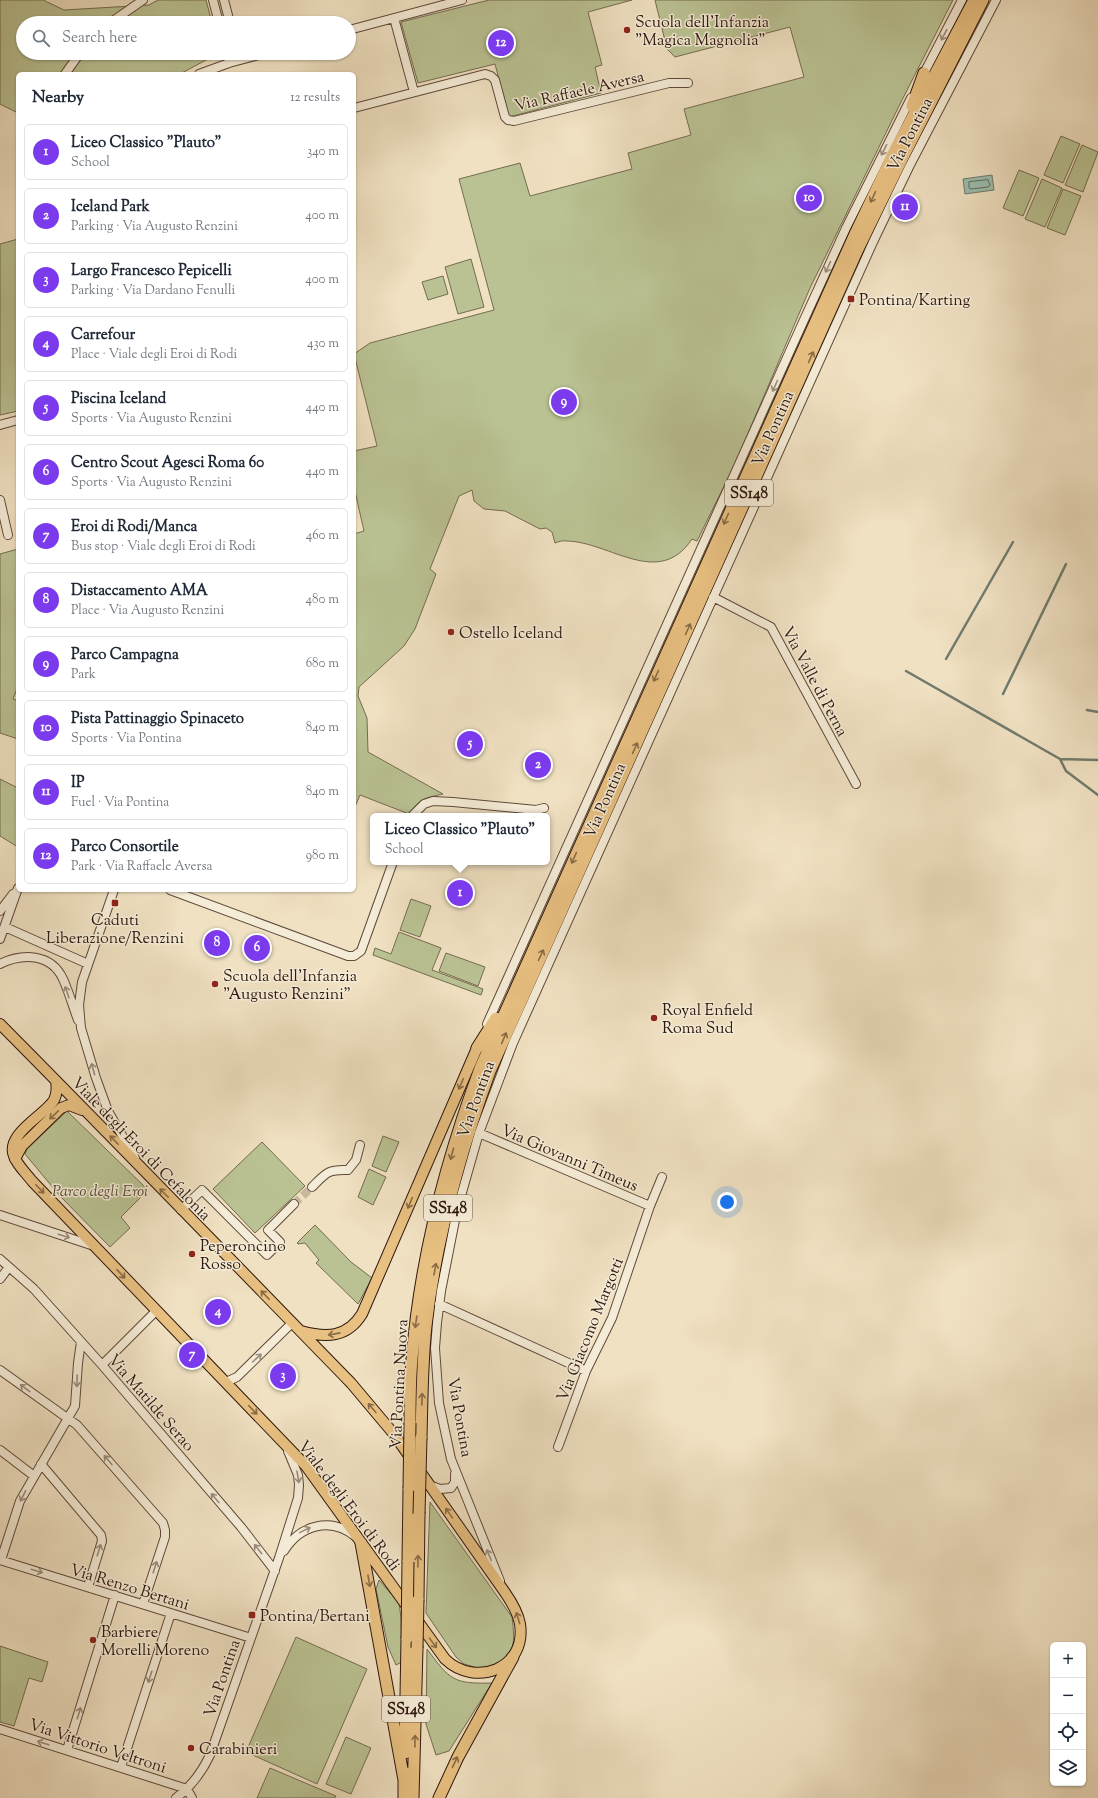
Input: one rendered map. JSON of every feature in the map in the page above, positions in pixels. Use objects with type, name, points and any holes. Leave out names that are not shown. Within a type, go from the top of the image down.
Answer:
[{"type":"highway","name":"Via Pontina","points":[[520,989],[796,365],[894,152],[974,0]]},
{"type":"highway","name":"Via Pontina","points":[[520,989],[616,791],[858,249],[983,0]]},
{"type":"highway","points":[[894,152],[924,73]]},
{"type":"highway","points":[[477,1048],[520,989]]},
{"type":"highway","name":"Via Pontina Nuova","points":[[404,1798],[412,1359],[420,1294],[431,1235],[461,1120],[481,1066],[520,989]]},
{"type":"highway","name":"Via Pontina Nuova","points":[[413,1798],[420,1438],[426,1326],[440,1241],[455,1178],[471,1123],[520,989]]},
{"type":"highway","points":[[362,1542],[404,1780]]},
{"type":"highway","points":[[440,1798],[458,1757],[515,1652]]},
{"type":"main road","name":"Viale degli Eroi di Cefalonia","points":[[0,1024],[351,1383],[373,1409],[429,1485],[504,1591]]},
{"type":"main road","name":"Via Pontina","points":[[296,1327],[314,1334],[336,1334],[346,1331],[357,1322],[375,1285],[477,1048]]},
{"type":"main road","points":[[15,1159],[12,1152],[14,1143],[22,1131],[54,1100],[56,1081]]},
{"type":"main road","points":[[15,1159],[22,1146],[61,1108],[69,1105],[75,1106],[88,1113]]},
{"type":"main road","name":"Viale degli Eroi di Rodi","points":[[15,1159],[32,1181],[156,1312],[283,1441],[308,1469],[362,1542],[440,1653],[454,1666],[468,1672],[484,1673],[498,1668],[515,1652]]},
{"type":"main road","name":"Via Pontina","points":[[504,1591],[519,1618],[520,1630],[515,1652]]},
{"type":"street","points":[[119,16],[143,0]]},
{"type":"street","points":[[213,0],[217,16]]},
{"type":"street","points":[[224,0],[228,16]]},
{"type":"street","points":[[356,28],[462,0]]},
{"type":"street","name":"Via Pontina","points":[[477,1048],[810,308],[878,162],[962,0]]},
{"type":"street","name":"Via Pontina","points":[[504,1591],[454,1469],[444,1433],[437,1388],[435,1348],[439,1304],[457,1210],[479,1133],[513,1043],[884,218],[996,0]]},
{"type":"street","points":[[394,18],[414,92]]},
{"type":"street","points":[[66,72],[75,60]]},
{"type":"street","points":[[204,72],[233,60]]},
{"type":"street","name":"Via Raffaele Aversa","points":[[356,107],[480,75],[489,75],[495,80],[504,115],[508,120],[514,121],[669,83],[688,83]]},
{"type":"street","points":[[0,425],[16,421]]},
{"type":"street","points":[[0,500],[8,535]]},
{"type":"street","name":"Via Valle di Perna","points":[[714,597],[771,627],[856,784]]},
{"type":"street","points":[[415,813],[424,804],[433,801],[531,810],[544,808]]},
{"type":"street","points":[[175,892],[348,956],[354,956],[361,951],[392,865]]},
{"type":"street","points":[[0,911],[16,890]]},
{"type":"street","points":[[0,940],[16,892]]},
{"type":"street","points":[[82,1028],[79,1005],[82,982],[113,892]]},
{"type":"street","points":[[5,927],[88,964]]},
{"type":"street","points":[[0,964],[19,957],[29,956],[48,963],[56,969],[62,978],[82,1028],[96,1078],[108,1111],[140,1168]]},
{"type":"street","name":"Via Giovanni Timeus","points":[[479,1133],[650,1206]]},
{"type":"street","points":[[312,1186],[327,1171],[334,1169],[348,1170],[356,1160],[360,1145]]},
{"type":"street","name":"Via Giacomo Margotti","points":[[558,1447],[586,1371],[612,1318],[650,1206],[662,1177]]},
{"type":"street","points":[[181,1210],[202,1190],[267,1255],[280,1242],[268,1230],[294,1204]]},
{"type":"street","points":[[0,1215],[94,1246]]},
{"type":"street","name":"Via Matilde Serao","points":[[0,1259],[34,1289],[102,1365],[241,1527],[275,1571]]},
{"type":"street","points":[[0,1279],[9,1267]]},
{"type":"street","points":[[439,1304],[586,1371]]},
{"type":"street","points":[[102,1365],[156,1312]]},
{"type":"street","points":[[226,1382],[237,1376],[296,1327]]},
{"type":"street","points":[[1,1560],[17,1508],[68,1418],[76,1401],[78,1363],[81,1342]]},
{"type":"street","points":[[0,1370],[51,1408],[68,1418],[80,1429],[164,1525],[165,1537],[143,1604]]},
{"type":"street","name":"Via Pontina","points":[[176,1798],[199,1776],[210,1755],[275,1571],[298,1498],[299,1484],[295,1464],[283,1441]]},
{"type":"street","points":[[0,1450],[34,1476]]},
{"type":"street","points":[[41,1464],[101,1535],[102,1541],[88,1587]]},
{"type":"street","points":[[429,1485],[440,1489],[452,1488],[455,1480],[454,1469]]},
{"type":"street","name":"Via Pontina","points":[[279,1558],[296,1535],[306,1529],[318,1526],[327,1525],[343,1529],[362,1542]]},
{"type":"street","name":"Via Renzo Bertani","points":[[1,1560],[252,1638]]},
{"type":"street","points":[[67,1750],[115,1595]]},
{"type":"street","points":[[121,1767],[171,1613]]},
{"type":"street","name":"Via Vittorio Veltroni","points":[[0,1729],[187,1789]]},
{"type":"street","points":[[187,1789],[192,1798]]},
{"type":"green space","points":[[0,0],[43,0],[64,10],[149,5],[158,0],[206,0],[210,16],[16,16],[16,60],[206,60],[184,72],[16,72],[16,112],[0,104]]},
{"type":"green space","points":[[489,0],[632,0],[588,12],[602,65],[595,67],[601,93],[509,117],[495,64],[418,83],[401,22]]},
{"type":"green space","points":[[655,0],[953,0],[901,102],[810,288],[735,464],[697,541],[692,539],[679,553],[665,561],[649,562],[633,559],[583,543],[561,541],[555,543],[552,532],[546,528],[540,529],[505,511],[484,509],[474,501],[472,490],[459,496],[430,569],[436,574],[415,629],[404,646],[359,687],[358,696],[367,718],[368,752],[443,794],[423,800],[416,805],[410,813],[360,795],[356,804],[356,533],[364,531],[356,496],[356,451],[377,446],[356,362],[356,353],[370,343],[494,310],[459,179],[520,163],[530,196],[632,169],[628,153],[691,135],[684,109],[804,77],[790,27],[675,57],[667,49]]},
{"type":"green space","points":[[1061,136],[1080,144],[1063,183],[1044,175]]},
{"type":"green space","points":[[1082,145],[1098,152],[1083,192],[1065,185]]},
{"type":"green space","points":[[1019,170],[1039,178],[1023,216],[1003,208]]},
{"type":"green space","points":[[1042,179],[1062,188],[1045,227],[1025,219]]},
{"type":"green space","points":[[1063,189],[1081,196],[1065,235],[1047,228]]},
{"type":"green space","points":[[16,240],[16,411],[0,415],[0,244]]},
{"type":"green space","points":[[471,259],[484,307],[458,314],[445,267]]},
{"type":"green space","points":[[443,276],[448,294],[428,300],[422,282]]},
{"type":"green space","points":[[16,550],[16,691],[13,699],[16,700],[16,738],[0,733],[0,554]]},
{"type":"green space","points":[[0,779],[16,787],[16,846],[0,836]]},
{"type":"green space","points":[[411,899],[431,906],[420,937],[400,930]]},
{"type":"green space","points":[[399,932],[441,948],[432,970],[483,989],[481,995],[373,955],[375,948],[391,954]]},
{"type":"green space","points":[[446,953],[485,967],[478,986],[439,971]]},
{"type":"green space","name":"Parco degli Eroi","points":[[67,1111],[148,1190],[121,1217],[130,1228],[110,1247],[60,1196],[25,1154],[27,1149]]},
{"type":"green space","points":[[383,1136],[399,1142],[386,1172],[372,1166]]},
{"type":"green space","points":[[262,1142],[305,1186],[255,1233],[213,1189]]},
{"type":"green space","points":[[369,1169],[386,1177],[373,1205],[358,1197]]},
{"type":"green space","points":[[315,1225],[351,1262],[372,1278],[358,1304],[316,1263],[319,1260],[305,1243],[297,1243]]},
{"type":"green space","points":[[430,1502],[512,1617],[514,1634],[512,1645],[507,1655],[495,1667],[478,1668],[464,1664],[456,1657],[426,1613]]},
{"type":"green space","points":[[379,1580],[399,1603],[401,1618],[402,1662],[396,1665],[388,1647],[376,1589]]},
{"type":"green space","points":[[296,1637],[367,1669],[317,1784],[246,1752]]},
{"type":"green space","points":[[0,1646],[48,1662],[42,1682],[29,1678],[14,1726],[0,1722]]},
{"type":"green space","points":[[427,1649],[441,1668],[454,1678],[460,1681],[492,1683],[449,1751],[436,1755],[426,1724]]},
{"type":"green space","points":[[346,1737],[371,1748],[351,1794],[326,1784]]},
{"type":"green space","points":[[270,1768],[336,1796],[335,1798],[257,1798]]},
{"type":"water","points":[[992,175],[994,190],[965,194],[963,179]]},
{"type":"waterway","points":[[946,659],[1013,542]]},
{"type":"waterway","points":[[1003,694],[1066,564]]},
{"type":"waterway","points":[[906,671],[1060,759],[1098,760]]},
{"type":"waterway","points":[[1087,710],[1098,712]]},
{"type":"waterway","points":[[1060,759],[1066,771],[1098,795]]},
{"type":"tunnel","points":[[294,1204],[312,1187]]},
{"type":"place","name":"Scuola dell'Infanzia \"Magica Magnolia\"","points":[[627,30]]},
{"type":"place","name":"Parco Consortile","points":[[501,43]]},
{"type":"place","name":"Pista Pattinaggio Spinaceto","points":[[809,198]]},
{"type":"place","name":"IP","points":[[905,207]]},
{"type":"place","name":"Pontina/Karting","points":[[851,299]]},
{"type":"place","name":"Parco Campagna","points":[[564,402]]},
{"type":"place","name":"Ostello Iceland","points":[[451,632]]},
{"type":"place","name":"Piscina Iceland","points":[[470,744]]},
{"type":"place","name":"Iceland Park","points":[[538,765]]},
{"type":"place","name":"Liceo Classico \"Plauto\"","points":[[460,893]]},
{"type":"place","name":"Caduti Liberazione/Renzini","points":[[115,903]]},
{"type":"place","name":"Distaccamento AMA","points":[[217,943]]},
{"type":"place","name":"Centro Scout Agesci Roma 60","points":[[257,948]]},
{"type":"place","name":"Scuola dell'Infanzia \"Augusto Renzini\"","points":[[215,984]]},
{"type":"place","name":"Royal Enfield Roma Sud","points":[[654,1018]]},
{"type":"place","name":"Peperoncino Rosso","points":[[192,1254]]},
{"type":"place","name":"Carrefour","points":[[218,1312]]},
{"type":"place","name":"Eroi di Rodi/Manca","points":[[192,1355]]},
{"type":"place","name":"Largo Francesco Pepicelli","points":[[283,1376]]},
{"type":"place","name":"Pontina/Bertani","points":[[252,1615]]},
{"type":"place","name":"Barbiere Morelli Moreno","points":[[93,1640]]},
{"type":"place","name":"Carabinieri","points":[[191,1748]]}]
